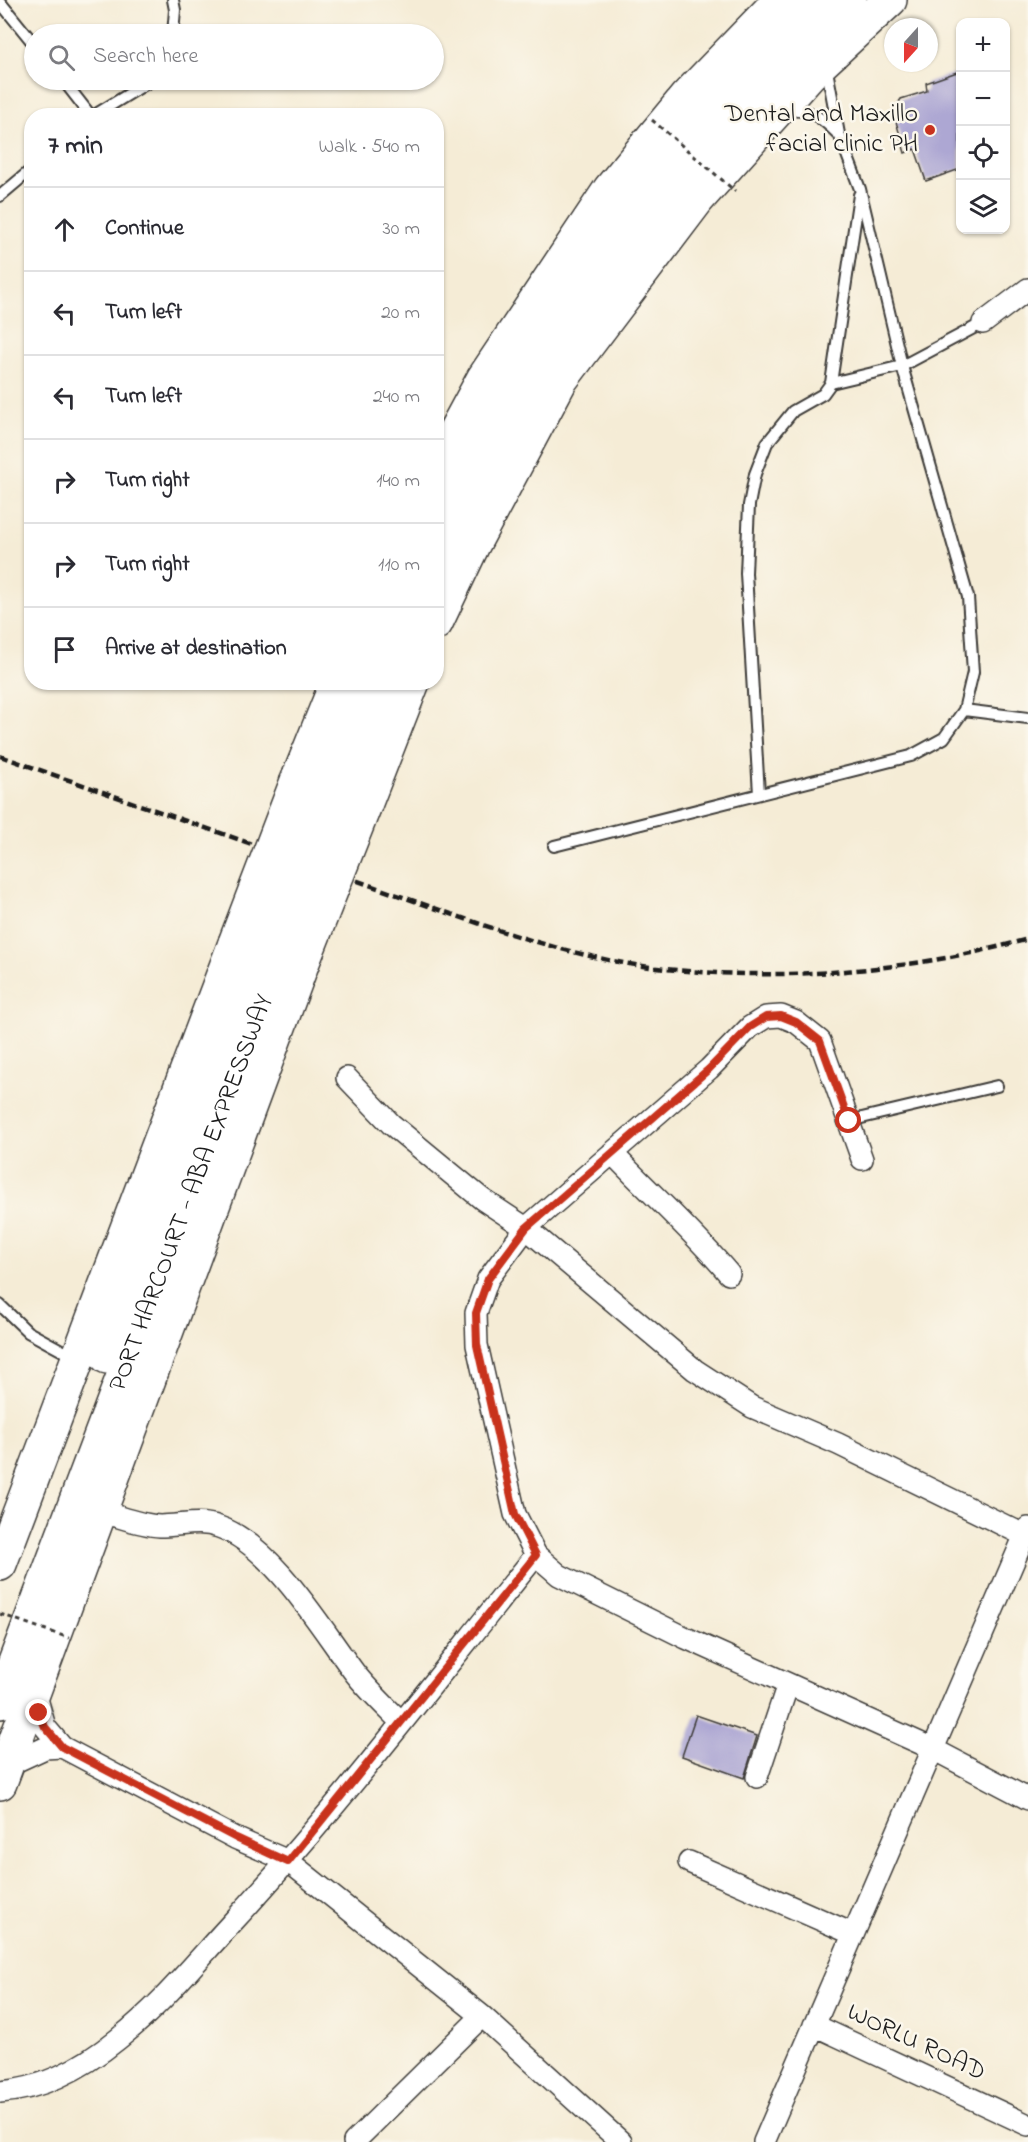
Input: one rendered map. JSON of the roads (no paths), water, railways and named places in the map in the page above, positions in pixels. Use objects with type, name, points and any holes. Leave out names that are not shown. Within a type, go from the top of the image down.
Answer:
[{"type":"main road","points":[[444,451],[483,379],[610,189],[686,98],[780,0]]},
{"type":"main road","points":[[444,555],[501,445],[580,319],[661,202],[814,0]]},
{"type":"main road","points":[[444,500],[486,419],[521,363],[624,211],[696,120],[850,0]]},
{"type":"main road","points":[[444,606],[473,545],[561,380],[698,199],[825,59],[890,0]]},
{"type":"main road","points":[[331,794],[338,690]]},
{"type":"main road","name":"PORT HARCOURT - ABA EXPRESSWAY","points":[[331,794],[360,690]]},
{"type":"main road","name":"PORT HARCOURT - ABA EXPRESSWAY","points":[[0,1643],[331,794],[383,690]]},
{"type":"main road","points":[[3,1774],[102,1512],[269,955],[331,794],[407,690]]},
{"type":"main road","points":[[0,1564],[76,1359],[269,955]]},
{"type":"main road","name":"PORT HARCOURT - ABA EXPRESSWAY","points":[[0,1702],[269,955]]},
{"type":"street","points":[[983,323],[1028,289]]},
{"type":"street","points":[[862,1159],[820,1041],[796,1022],[781,1016],[766,1017],[750,1027],[709,1069],[526,1228],[488,1279],[476,1313],[477,1345],[512,1504],[536,1555],[560,1575],[686,1638],[931,1748],[1028,1799]]},
{"type":"street","points":[[347,1078],[391,1124],[482,1199],[526,1228],[695,1370],[752,1407],[838,1444],[1027,1533],[931,1748],[765,2142]]},
{"type":"street","points":[[612,1153],[672,1216],[703,1243],[729,1274]]},
{"type":"street","points":[[102,1512],[143,1524],[196,1523],[216,1526],[232,1532],[250,1545],[313,1612],[356,1673],[401,1722]]},
{"type":"street","points":[[0,2092],[33,2087],[77,2068],[117,2040],[152,2011],[288,1862],[536,1555]]},
{"type":"street","points":[[757,1778],[788,1684]]},
{"type":"street","points":[[34,1690],[45,1727],[62,1747],[236,1838],[288,1862],[482,2016],[621,2142]]},
{"type":"street","points":[[3,1774],[45,1748],[62,1747]]},
{"type":"street","points":[[689,1862],[853,1934]]},
{"type":"street","points":[[354,2142],[482,2016]]},
{"type":"street","name":"WORLU ROAD","points":[[814,2025],[1028,2125]]},
{"type":"lane","points":[[173,0],[174,24]]},
{"type":"lane","points":[[0,2],[24,32]]},
{"type":"lane","points":[[554,846],[911,756],[944,738],[964,710],[973,672],[968,597],[902,366],[860,189],[838,134],[825,59]]},
{"type":"lane","points":[[71,90],[86,108]]},
{"type":"lane","points":[[105,108],[135,90]]},
{"type":"lane","points":[[776,113],[807,111],[820,117],[838,134]]},
{"type":"lane","points":[[0,196],[24,176]]},
{"type":"lane","points":[[759,794],[746,573],[748,505],[755,474],[767,442],[793,411],[823,394],[831,383],[860,189]]},
{"type":"lane","points":[[831,383],[902,366],[983,323]]},
{"type":"lane","points":[[964,710],[1028,718]]},
{"type":"lane","points":[[849,1121],[997,1086]]},
{"type":"lane","points":[[0,1305],[28,1332],[76,1359]]},
{"type":"railway","points":[[0,756],[511,934],[620,962],[703,972],[796,974],[891,966],[983,950],[1028,939]]},
{"type":"place","name":"Dental and Maxillo facial clinic PH","points":[[930,130]]}]
